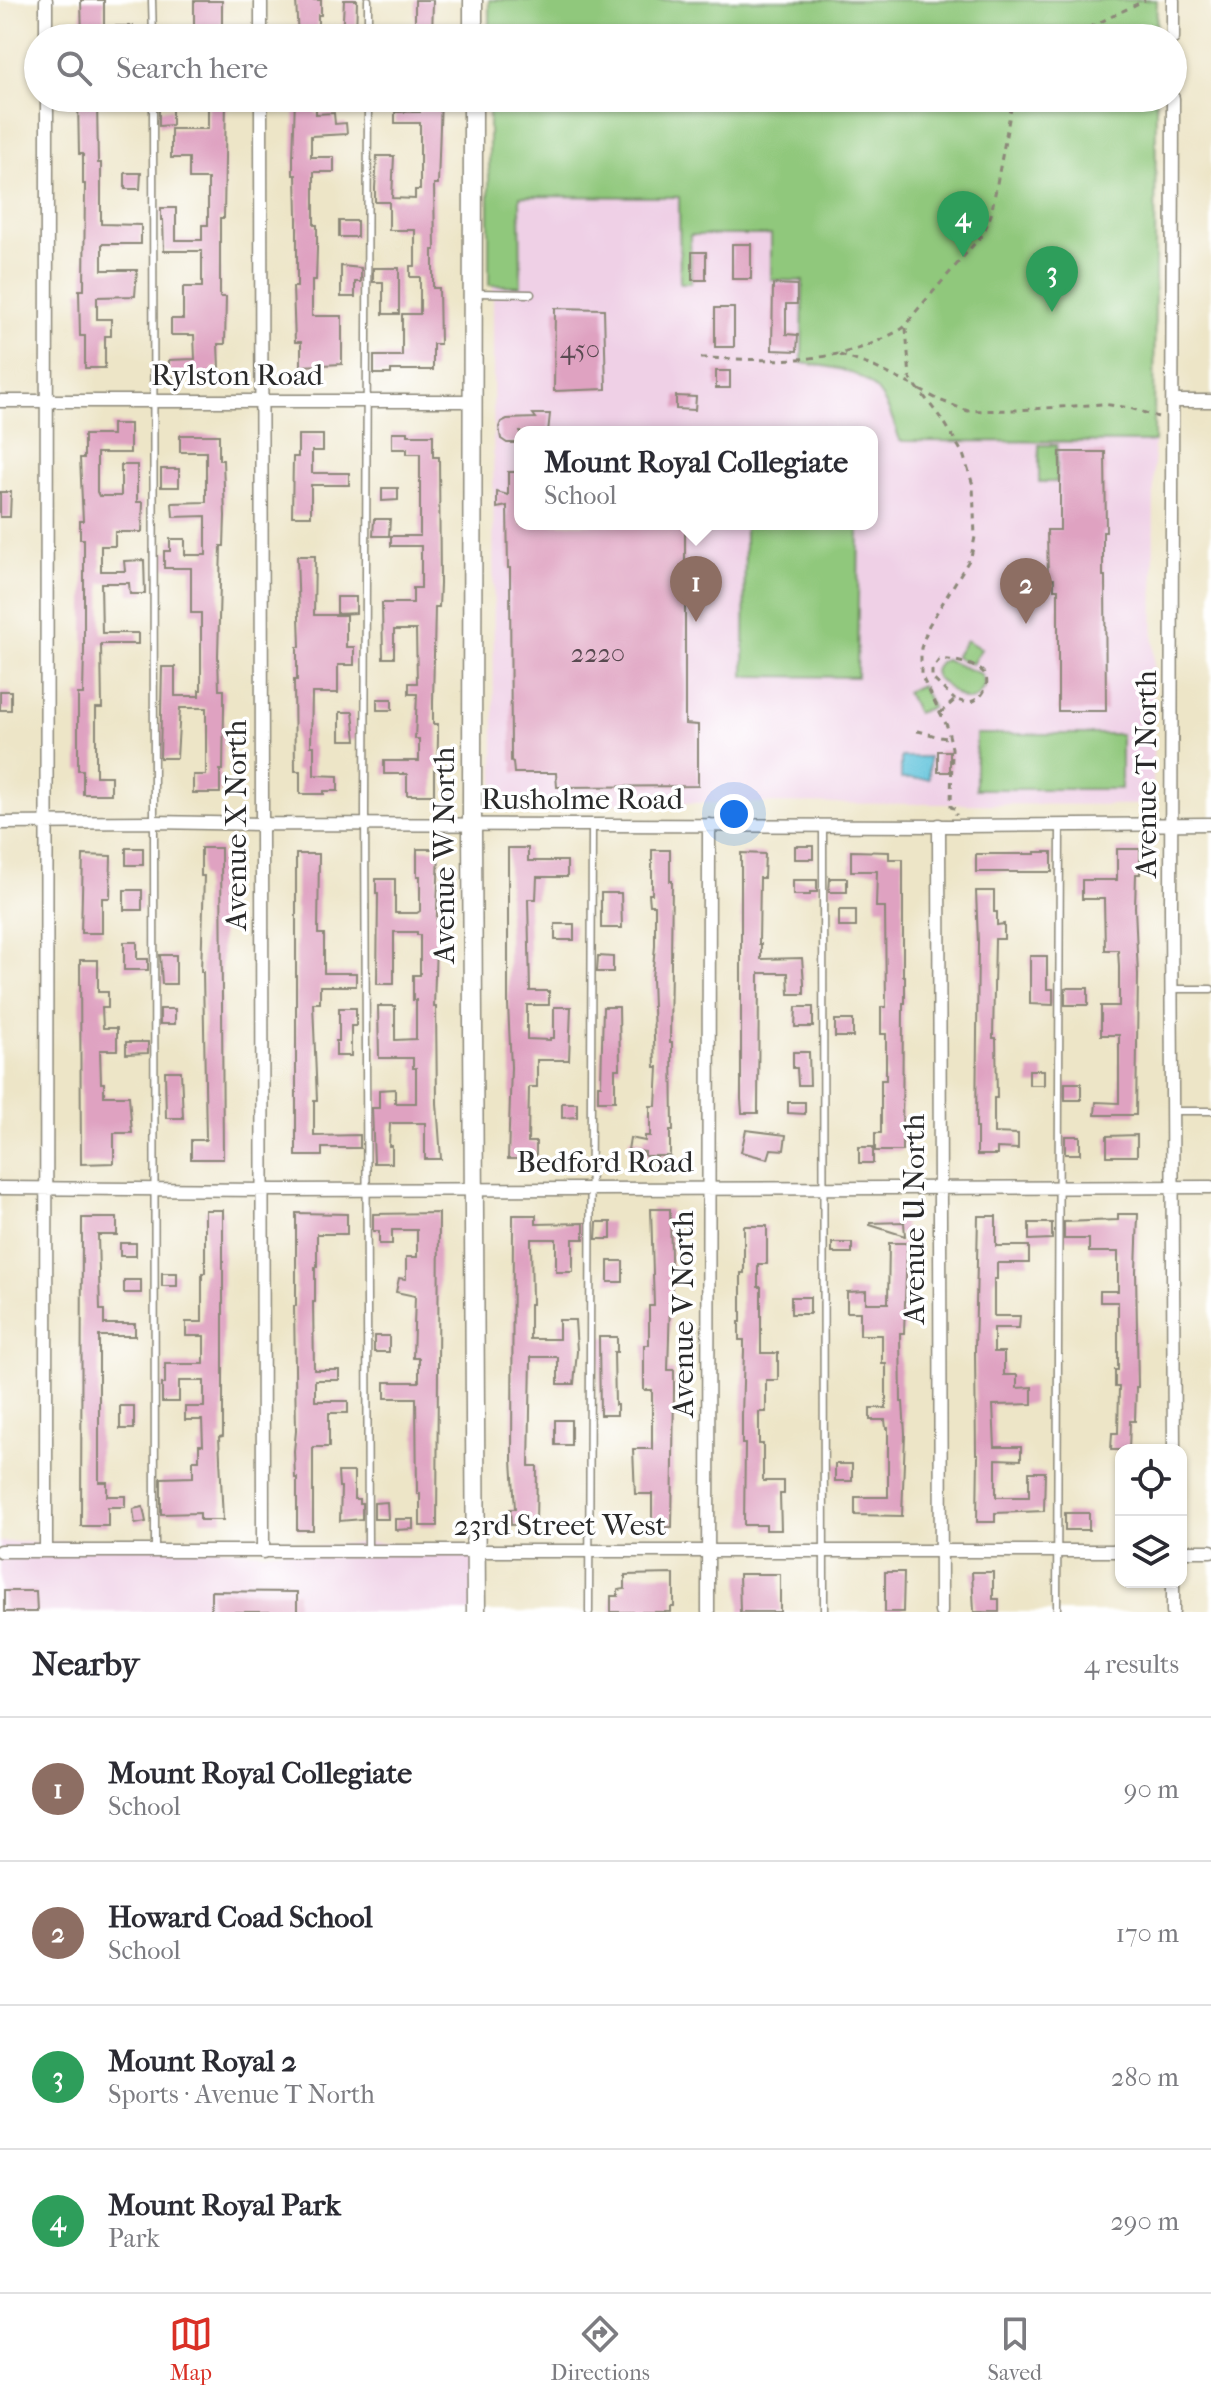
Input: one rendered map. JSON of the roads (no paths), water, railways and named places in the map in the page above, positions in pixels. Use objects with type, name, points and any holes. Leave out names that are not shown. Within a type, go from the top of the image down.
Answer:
[{"type":"street","points":[[46,0],[46,24]]},
{"type":"street","points":[[261,0],[261,24]]},
{"type":"street","points":[[473,0],[473,24]]},
{"type":"street","points":[[1173,0],[1173,24]]},
{"type":"street","points":[[46,1551],[47,112]]},
{"type":"street","name":"Avenue X North","points":[[261,112],[263,1552]]},
{"type":"street","name":"Avenue W North","points":[[473,112],[472,824],[476,1612]]},
{"type":"street","name":"Avenue T North","points":[[1173,112],[1171,825],[1174,1444]]},
{"type":"street","name":"Rylston Road","points":[[0,401],[473,401]]},
{"type":"street","points":[[1173,401],[1211,401]]},
{"type":"street","name":"Rusholme Road","points":[[0,823],[1211,824]]},
{"type":"street","name":"Avenue V North","points":[[708,1612],[709,825]]},
{"type":"street","name":"Avenue U North","points":[[939,825],[941,1612]]},
{"type":"street","name":"Bedford Road","points":[[0,1188],[1211,1187]]},
{"type":"street","name":"23rd Street West","points":[[0,1551],[1115,1551]]},
{"type":"street","points":[[1187,1551],[1211,1551]]},
{"type":"street","points":[[1173,1588],[1173,1612]]},
{"type":"lane","points":[[152,0],[153,24]]},
{"type":"lane","points":[[368,0],[368,24]]},
{"type":"lane","points":[[153,112],[155,1552]]},
{"type":"lane","points":[[368,112],[368,1551]]},
{"type":"lane","points":[[473,293],[531,294]]},
{"type":"lane","points":[[823,824],[824,1612]]},
{"type":"lane","points":[[589,1612],[592,825]]},
{"type":"lane","points":[[1057,1612],[1060,825]]},
{"type":"lane","points":[[1172,989],[1211,989]]},
{"type":"lane","points":[[1173,1111],[1211,1111]]},
{"type":"water","points":[[901,757],[929,757],[929,779],[901,779]]},
{"type":"place","name":"Mount Royal Park","points":[[963,257]]},
{"type":"place","name":"Mount Royal 2","points":[[1052,312]]},
{"type":"place","name":"Mount Royal Collegiate","points":[[696,622]]},
{"type":"place","name":"Howard Coad School","points":[[1026,624]]}]
